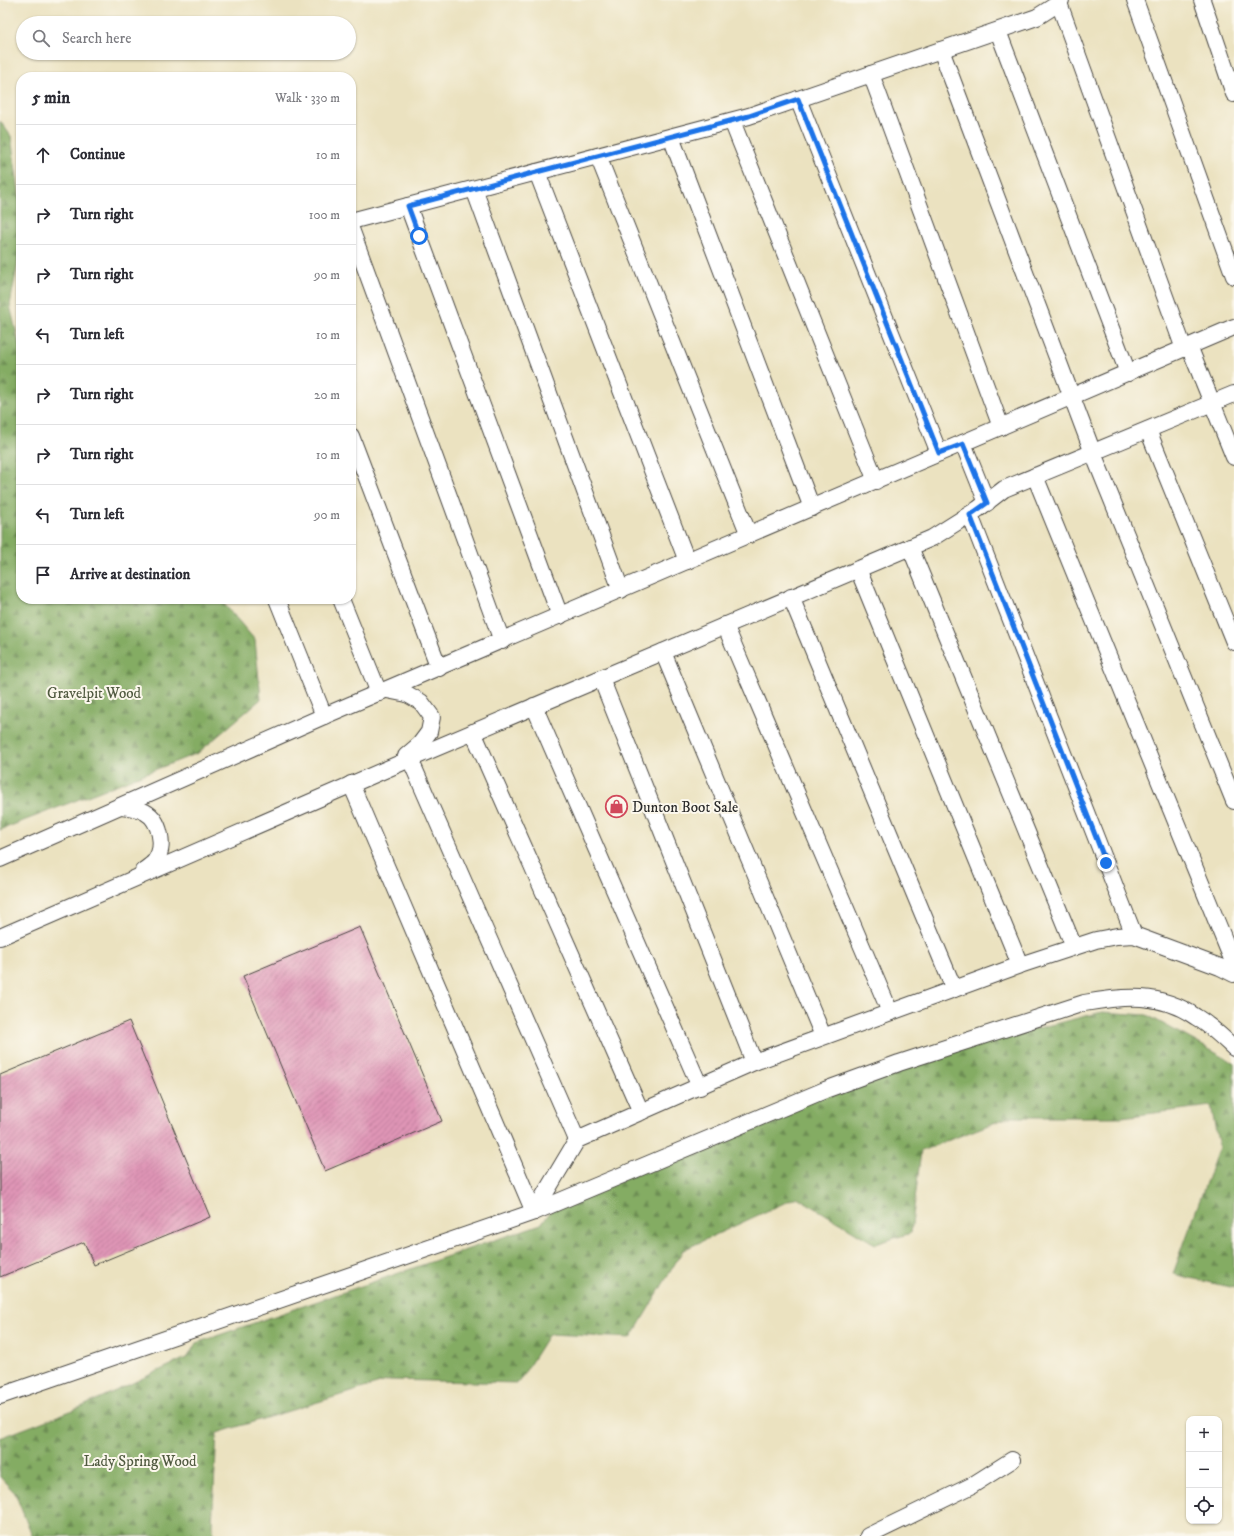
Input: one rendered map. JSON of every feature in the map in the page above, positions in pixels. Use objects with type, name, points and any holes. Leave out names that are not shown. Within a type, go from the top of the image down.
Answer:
[{"type":"lane","points":[[1135,0],[1234,276]]},
{"type":"lane","points":[[1202,0],[1234,94]]},
{"type":"lane","points":[[356,220],[732,121],[1037,17],[1060,1],[1187,347],[1213,402],[1234,457]]},
{"type":"lane","points":[[998,31],[1128,373]]},
{"type":"lane","points":[[941,50],[1093,453],[1234,801]]},
{"type":"lane","points":[[871,74],[1001,427]]},
{"type":"lane","points":[[798,99],[939,453]]},
{"type":"lane","points":[[732,121],[876,481]]},
{"type":"lane","points":[[671,137],[812,508]]},
{"type":"lane","points":[[598,156],[749,535]]},
{"type":"lane","points":[[537,172],[687,561]]},
{"type":"lane","points":[[474,189],[621,590]]},
{"type":"lane","points":[[408,206],[560,616]]},
{"type":"lane","points":[[356,243],[502,641]]},
{"type":"lane","points":[[0,859],[324,716],[1234,327]]},
{"type":"lane","points":[[0,937],[351,784],[932,538],[970,515],[1004,489],[1234,394]]},
{"type":"lane","points":[[1148,430],[1234,642]]},
{"type":"lane","points":[[963,444],[987,503]]},
{"type":"lane","points":[[356,449],[439,668]]},
{"type":"lane","points":[[1035,476],[1234,964]]},
{"type":"lane","points":[[970,515],[1134,935]]},
{"type":"lane","points":[[910,547],[1074,947]]},
{"type":"lane","points":[[858,569],[1020,965]]},
{"type":"lane","points":[[791,597],[954,989]]},
{"type":"lane","points":[[279,604],[324,716]]},
{"type":"lane","points":[[343,604],[383,692]]},
{"type":"lane","points":[[725,625],[890,1012]]},
{"type":"lane","points":[[663,652],[823,1036]]},
{"type":"lane","points":[[601,678],[754,1062]]},
{"type":"lane","points":[[383,692],[406,694],[421,702],[432,717],[429,732],[403,762]]},
{"type":"lane","points":[[534,706],[700,1086]]},
{"type":"lane","points":[[473,732],[641,1112]]},
{"type":"lane","points":[[403,762],[577,1140]]},
{"type":"lane","points":[[351,784],[534,1212]]},
{"type":"lane","points":[[121,806],[145,812],[152,816],[159,827],[160,841],[158,855],[155,861],[136,877]]},
{"type":"lane","points":[[534,1212],[577,1140],[754,1062],[1020,965],[1110,937],[1134,935],[1234,974]]},
{"type":"lane","points":[[0,1396],[534,1212],[833,1087],[899,1063],[1084,1003],[1138,997],[1161,1001],[1196,1016],[1231,1043]]},
{"type":"lane","points":[[868,1536],[972,1486],[1012,1460]]},
{"type":"green space","name":"Gravelpit Wood","points":[[0,121],[11,136],[16,172],[16,272],[10,305],[16,331],[16,604],[224,604],[255,640],[261,699],[198,753],[0,830]]},
{"type":"green space","name":"Lady Spring Wood","points":[[1102,1012],[1147,1015],[1234,1063],[1234,1288],[1173,1274],[1219,1147],[1211,1106],[1122,1117],[1009,1117],[921,1151],[911,1233],[875,1244],[797,1197],[683,1250],[631,1338],[549,1334],[518,1383],[390,1380],[217,1433],[212,1526],[215,1536],[32,1536],[15,1493],[0,1477],[0,1438],[81,1407],[188,1357],[196,1343],[541,1224],[558,1202],[899,1063]]},
{"type":"building","points":[[360,927],[442,1121],[325,1171],[243,976]]},
{"type":"building","points":[[129,1021],[210,1217],[94,1265],[84,1242],[0,1277],[0,1075]]},
{"type":"place","name":"Dunton Boot Sale","points":[[617,807]]},
{"type":"route","points":[[419,236],[408,206],[749,116],[798,99],[939,453],[963,444],[987,503],[970,515],[1106,863]]}]
